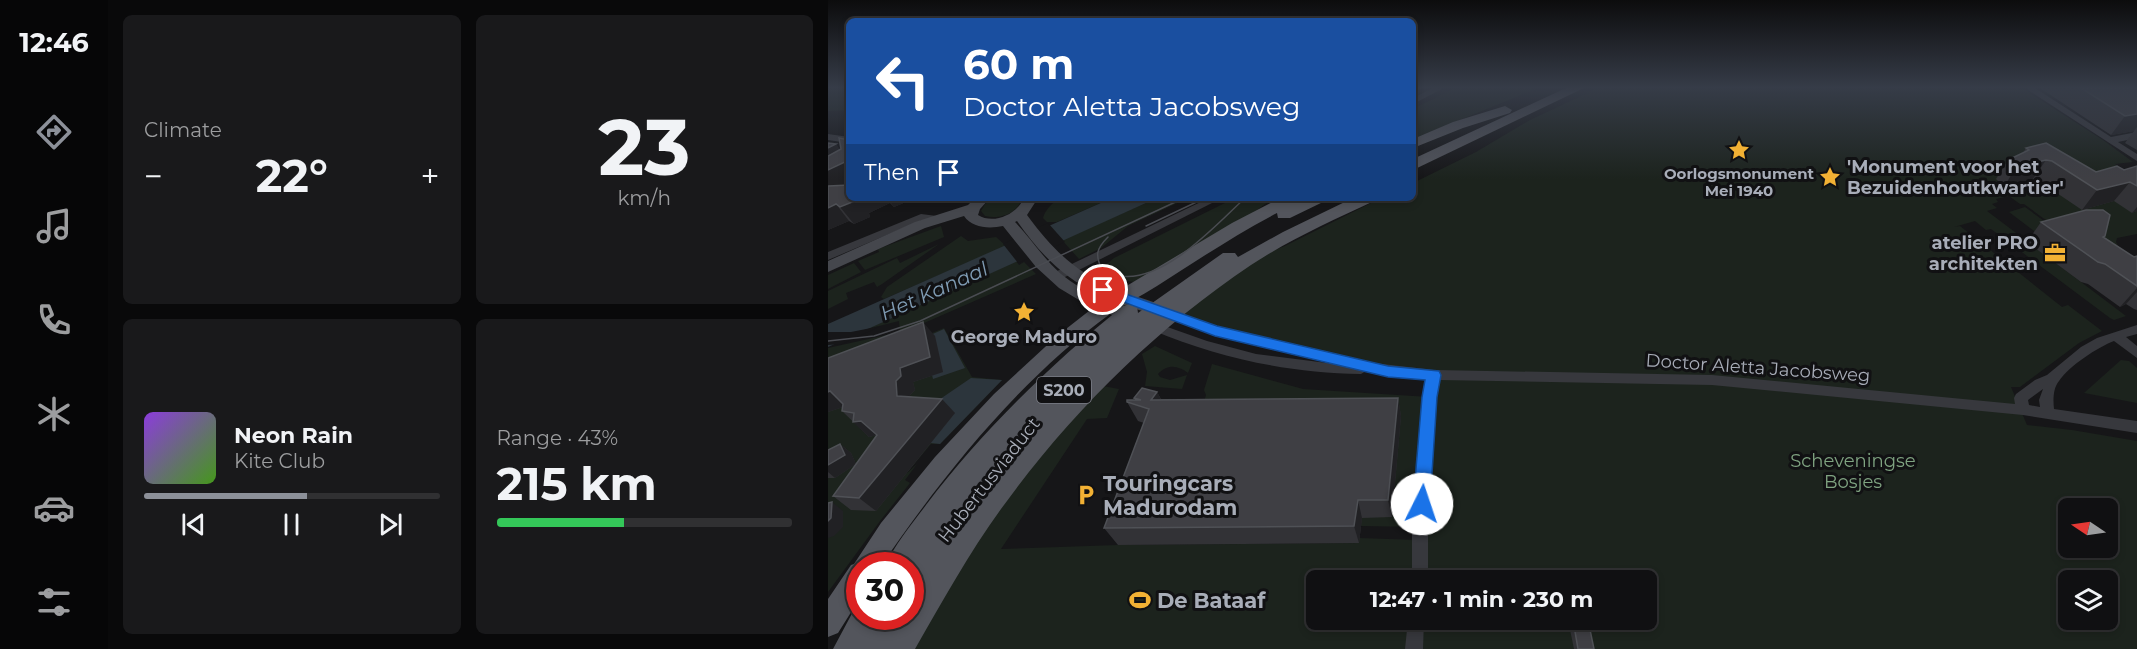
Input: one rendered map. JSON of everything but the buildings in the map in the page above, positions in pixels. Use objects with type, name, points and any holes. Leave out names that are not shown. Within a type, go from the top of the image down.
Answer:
[{"type":"main road","points":[[1416,143],[1458,125],[1485,118]]},
{"type":"main road","points":[[1416,153],[1499,118]]},
{"type":"main road","points":[[1416,163],[1503,118]]},
{"type":"main road","points":[[1416,176],[1476,146],[1509,118]]},
{"type":"main road","points":[[976,207],[976,221],[986,223],[1005,220],[1019,214],[1030,201]]},
{"type":"main road","points":[[877,552],[953,453],[989,414],[1064,343],[1116,302],[1230,230],[1287,201]]},
{"type":"main road","name":"Hubertusviaduct","points":[[924,566],[975,492],[1034,421],[1108,347],[1166,299],[1235,253],[1257,234],[1312,201]]},
{"type":"main road","name":"Hubertusviaduct","points":[[908,552],[979,457],[1060,372],[1154,292],[1202,260],[1335,201]]},
{"type":"main road","points":[[900,649],[938,583],[993,502],[1055,427],[1095,384],[1164,321],[1244,262],[1278,241],[1360,201]]},
{"type":"main road","points":[[831,262],[936,219],[976,207]]},
{"type":"main road","points":[[831,262],[908,235],[976,207]]},
{"type":"main road","name":"Doctor Aletta Jacobsweg","points":[[1019,214],[1025,233]]},
{"type":"main road","name":"Doctor Aletta Jacobsweg","points":[[1005,220],[1025,233],[1062,274],[1103,290],[1116,302],[1164,321]]},
{"type":"main road","points":[[828,622],[846,595]]},
{"type":"main road","points":[[847,649],[858,630]]},
{"type":"main road","points":[[873,649],[884,630]]},
{"type":"street","points":[[2077,118],[2137,158]]},
{"type":"street","points":[[2112,140],[2137,135]]},
{"type":"street","points":[[828,137],[846,140]]},
{"type":"street","points":[[1062,274],[1211,201]]},
{"type":"street","name":"Doctor Aletta Jacobsweg","points":[[1164,321],[1209,346],[1293,365],[1338,369],[1374,368]]},
{"type":"street","name":"Doctor Aletta Jacobsweg","points":[[1164,321],[1374,368],[1434,375],[1712,380],[2023,410],[2137,427]]},
{"type":"street","points":[[2023,410],[2021,398],[2026,392],[2052,379],[2085,350],[2101,341],[2137,329]]},
{"type":"street","points":[[2117,337],[2137,353]]},
{"type":"street","points":[[1420,570],[1422,493],[1429,397],[1434,375]]},
{"type":"street","points":[[2048,413],[2046,400],[2052,379]]},
{"type":"street","points":[[1414,649],[1415,630]]},
{"type":"green space","points":[[1416,118],[1464,118],[1416,138]]},
{"type":"green space","name":"Scheveningse Bosjes","points":[[1534,118],[2069,118],[2103,140],[2133,162],[2115,164],[2127,172],[2113,194],[2132,213],[2137,211],[2137,234],[2117,238],[2119,248],[2058,229],[2009,196],[1996,199],[1998,202],[1992,204],[1997,208],[1987,211],[2126,316],[2114,320],[2110,318],[1991,229],[1986,230],[1975,221],[1954,227],[1960,226],[2062,307],[2068,305],[2102,331],[2079,343],[2020,387],[2011,387],[2027,425],[2137,441],[2137,649],[907,649],[918,630],[924,630],[924,619],[945,583],[1026,471],[1103,386],[1119,389],[1107,418],[1087,419],[1001,549],[1118,545],[1359,543],[1359,538],[1418,540],[1420,527],[1361,526],[1362,518],[1199,417],[1212,364],[1303,389],[1429,397],[1433,375],[1267,343],[1175,316],[1244,262],[1285,246],[1375,201],[1416,201],[1416,182],[1476,152]]},
{"type":"green space","points":[[990,201],[1021,201],[1015,210],[995,217],[985,216],[981,211]]},
{"type":"green space","points":[[1056,201],[1105,201],[1057,222],[1047,222],[1043,218]]},
{"type":"green space","points":[[1150,201],[1182,201],[1128,226],[1101,248],[1079,259],[1062,240]]},
{"type":"green space","points":[[1229,201],[1271,201],[1231,230],[1142,284],[1111,277],[1098,271],[1114,258]]},
{"type":"green space","points":[[2025,207],[2055,229],[2038,234],[2009,212]]},
{"type":"green space","points":[[941,226],[944,237],[865,270],[858,261],[879,252],[878,249]]},
{"type":"green space","points":[[961,236],[968,241],[996,237],[1006,246],[884,299],[881,297],[887,287]]},
{"type":"green space","points":[[939,244],[877,287],[874,282],[846,293],[848,299],[828,309],[828,291],[897,258],[900,263]]},
{"type":"green space","points":[[1016,261],[1019,265],[1024,262],[1036,274],[828,365],[828,348],[900,332],[899,321],[867,329]]},
{"type":"green space","points":[[854,263],[861,272],[828,289],[828,275]]},
{"type":"green space","points":[[944,328],[972,377],[1002,380],[940,444],[931,444],[906,474],[917,464],[905,480],[910,483],[857,552],[846,552],[846,567],[828,592],[828,376]]},
{"type":"green space","points":[[1155,346],[1192,363],[1188,373],[1173,367],[1165,368],[1158,374],[1170,380],[1187,375],[1182,389],[1145,386],[1147,372],[1142,354]]},
{"type":"green space","points":[[2121,360],[2129,361],[2137,368],[2137,403],[2084,393]]},
{"type":"water","name":"Het Kanaal","points":[[1105,201],[1150,201],[828,347],[828,324]]},
{"type":"water","points":[[944,329],[965,368],[933,379],[932,375],[899,349]]},
{"type":"water","points":[[971,378],[1002,380],[940,444],[931,443],[924,410]]},
{"type":"pier","points":[[1048,223],[1065,242],[1018,263],[1003,244]]},
{"type":"pier","points":[[881,326],[842,344],[828,345],[828,332],[851,332]]},
{"type":"tram line","points":[[828,341],[874,336],[920,321],[1178,201]]},
{"type":"tram line","points":[[1146,226],[1199,201]]},
{"type":"tram line","points":[[1108,237],[1098,252],[1102,270],[1120,276],[1137,276],[1154,271],[1188,250],[1242,201]]},
{"type":"place","name":"Oorlogsmonument Mei 1940","points":[[1739,150]]},
{"type":"place","name":"'Monument voor het Bezuidenhoutkwartier'","points":[[1830,177]]},
{"type":"place","name":"atelier PRO architekten","points":[[2055,253]]},
{"type":"place","name":"George Maduro","points":[[1024,312]]},
{"type":"place","name":"Touringcars Madurodam","points":[[1086,495]]},
{"type":"place","name":"De Bataaf","points":[[1140,600]]},
{"type":"route","points":[[1103,290],[1215,331],[1388,371],[1434,375],[1429,397],[1422,504]]}]
